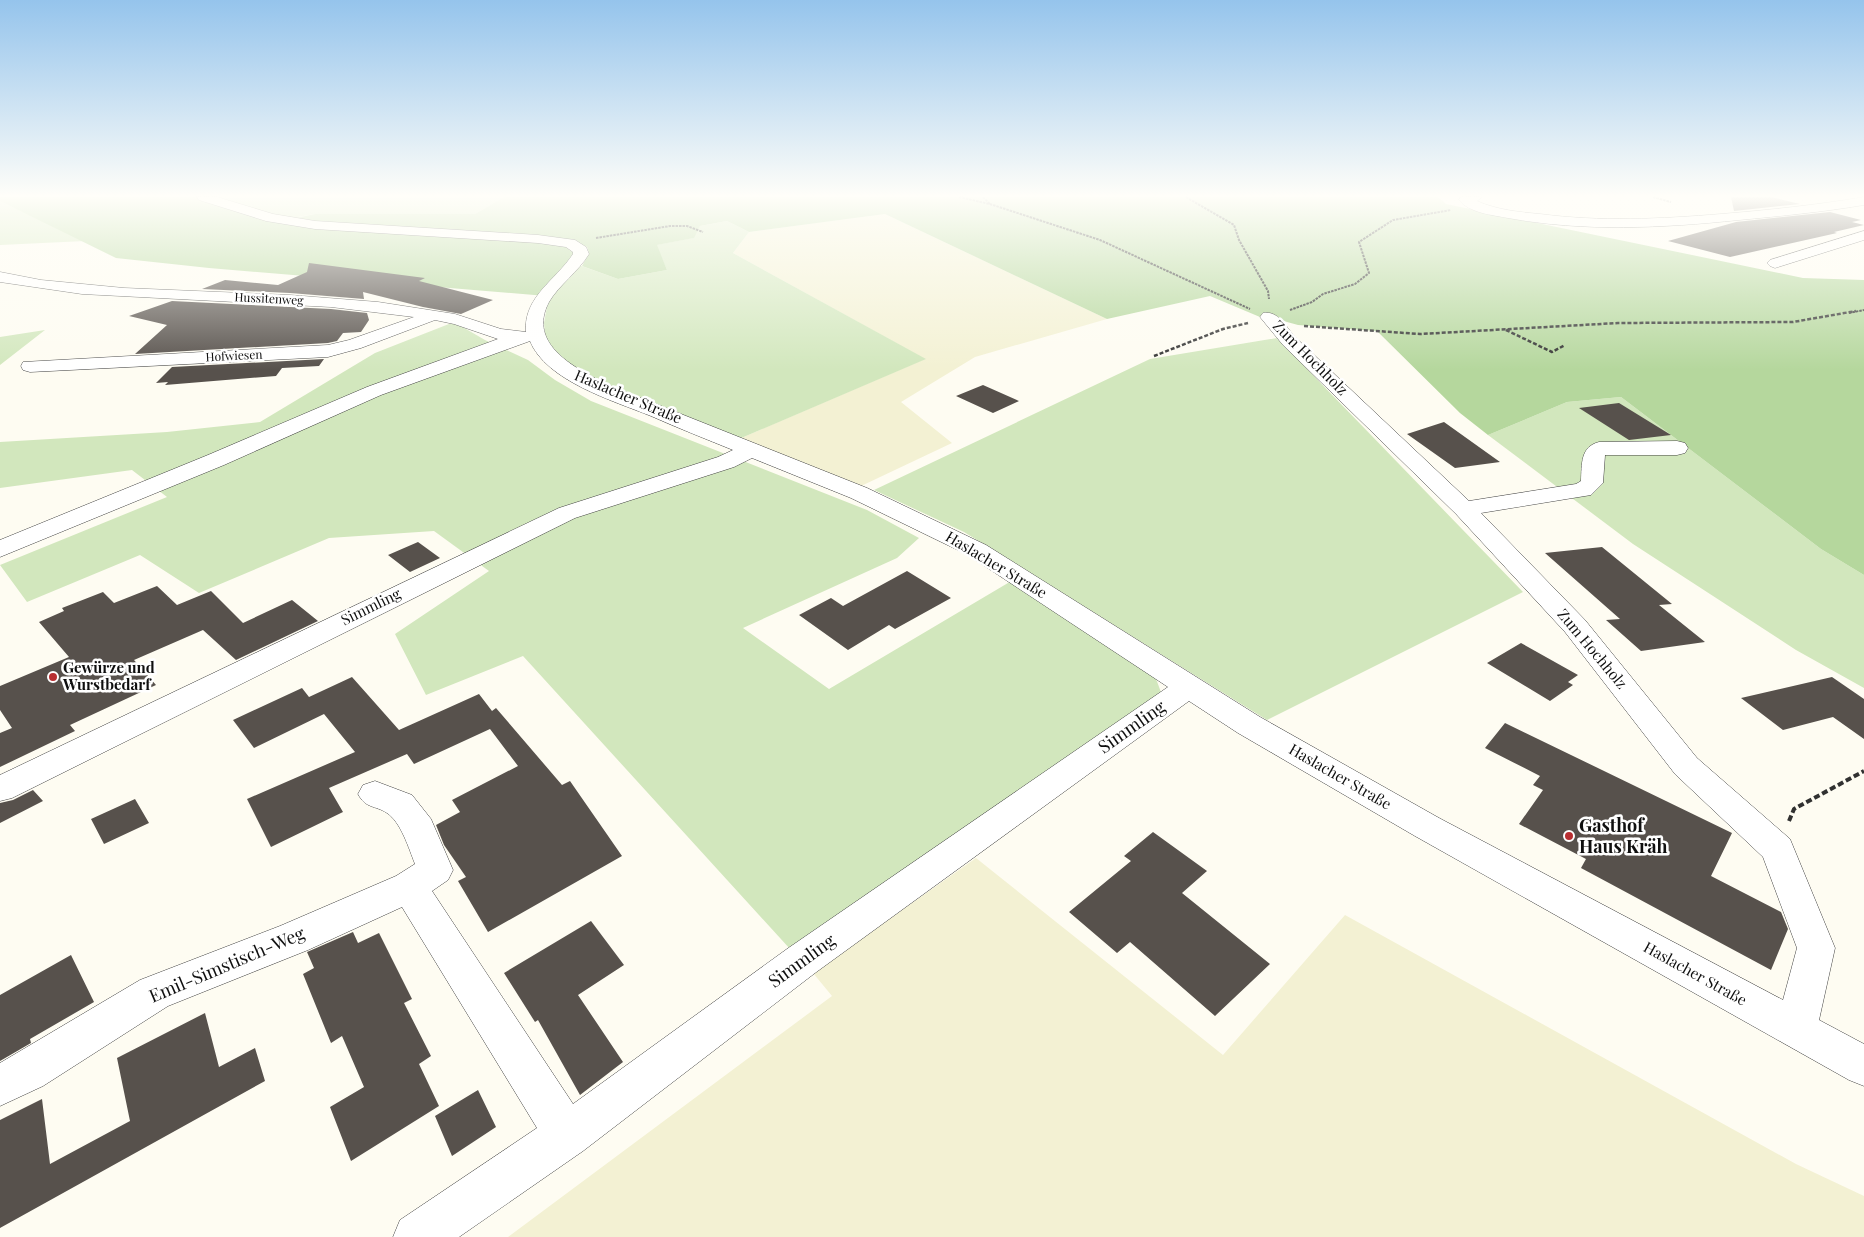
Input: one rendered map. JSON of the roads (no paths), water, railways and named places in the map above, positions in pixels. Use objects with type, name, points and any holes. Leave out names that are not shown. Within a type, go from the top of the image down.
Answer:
[{"type":"street","points":[[0,549],[216,460],[374,391],[490,348],[530,337],[540,303],[580,255]]},
{"type":"street","points":[[1775,263],[1801,255]]},
{"type":"street","name":"Hussitenweg","points":[[0,277],[38,285],[99,292],[332,302],[455,319],[493,333],[530,337]]},
{"type":"street","name":"Hofwiesen","points":[[30,366],[328,351],[355,344],[433,316]]},
{"type":"street","name":"Zum Hochholz","points":[[1269,317],[1289,341],[1464,509],[1575,626],[1686,766],[1778,849],[1816,948],[1796,1029]]},
{"type":"street","name":"Haslacher Straße","points":[[530,337],[557,364],[575,376],[601,389],[752,449],[908,516],[977,550],[1249,725],[1428,827],[1864,1066]]},
{"type":"street","points":[[1464,509],[1583,490],[1592,483],[1594,454],[1600,448],[1677,448]]},
{"type":"street","name":"Simmling","points":[[0,789],[567,513],[726,462],[752,449]]},
{"type":"street","name":"Simmling","points":[[417,1237],[567,1135],[801,961],[1188,687]]},
{"type":"street","name":"Emil-Simstisch-Weg","points":[[0,1085],[28,1071],[154,993],[294,938],[409,887],[435,870],[419,829],[400,804],[375,794]]},
{"type":"street","points":[[409,887],[567,1135]]},
{"type":"place","name":"Gewürze und Wurstbedarf","points":[[53,677]]},
{"type":"place","name":"Gasthof Haus Kräh","points":[[1569,836]]}]
